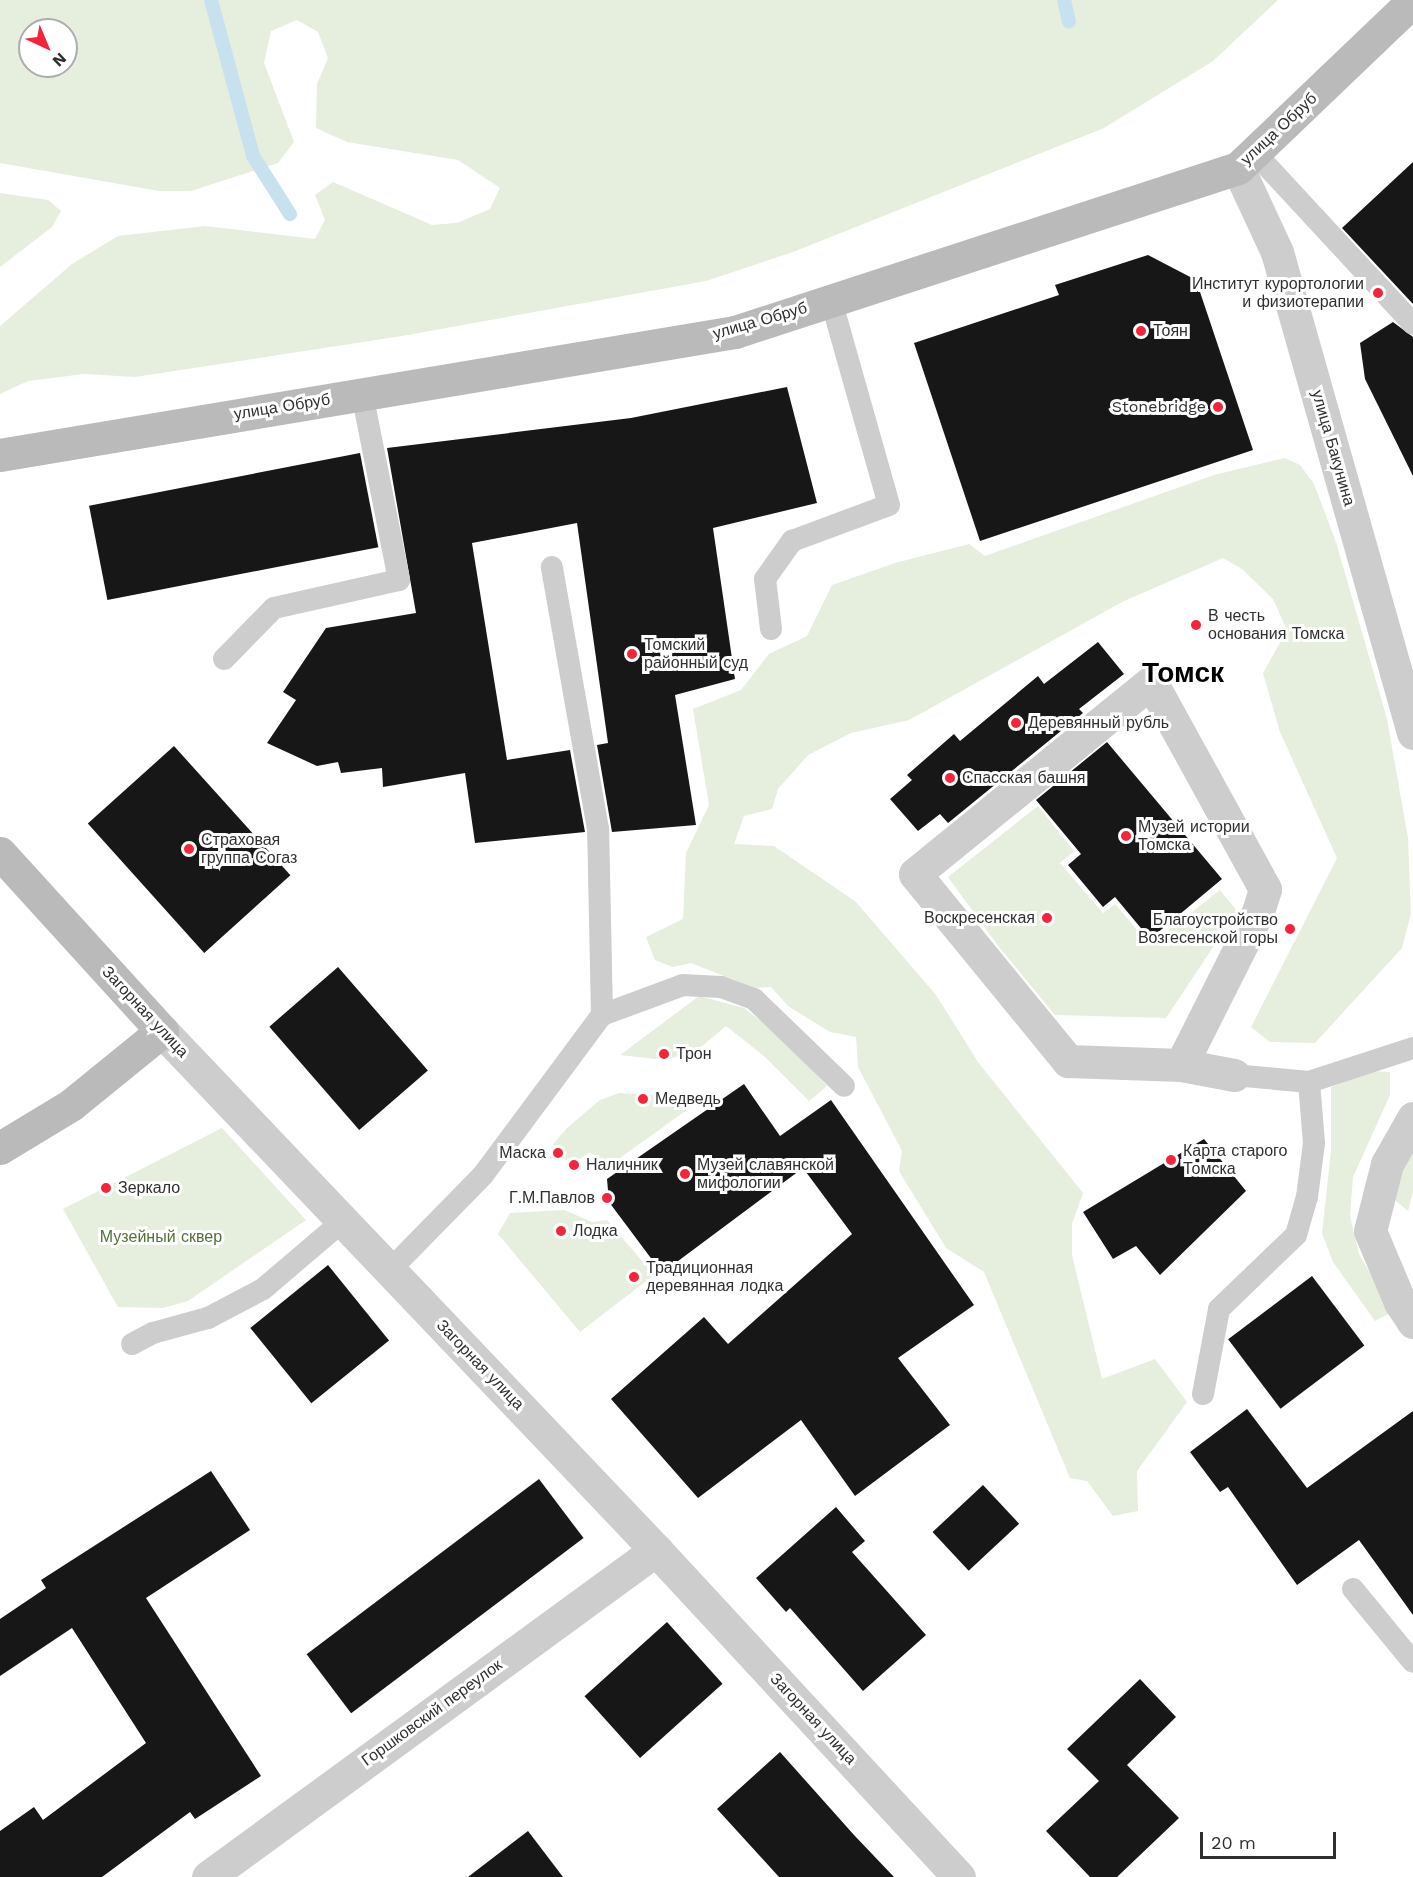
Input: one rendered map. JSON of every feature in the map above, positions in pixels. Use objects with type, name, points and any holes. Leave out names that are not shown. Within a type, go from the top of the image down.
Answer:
[{"type":"street","name":"улица Обруб","points":[[0,455],[735,332],[1246,160],[1409,4]]},
{"type":"street","name":"улица Бакунина","points":[[1246,160],[1276,252],[1413,733]]},
{"type":"street","points":[[1181,1065],[1258,912],[1264,889],[1151,682],[915,874],[1068,1061],[1181,1065],[1234,1074]]},
{"type":"street","name":"Загорная улица","points":[[0,854],[162,1031],[656,1550],[959,1877]]},
{"type":"street","points":[[0,1148],[87,1094],[162,1031]]},
{"type":"street","points":[[1413,1118],[1387,1164],[1370,1231],[1400,1302],[1413,1322]]},
{"type":"street","name":"Горшковский переулок","points":[[208,1877],[656,1550]]},
{"type":"lane","points":[[1246,160],[1413,324]]},
{"type":"lane","points":[[771,629],[765,579],[792,541],[889,505],[831,300]]},
{"type":"lane","points":[[224,659],[274,608],[399,580],[362,393]]},
{"type":"lane","points":[[552,567],[598,829],[602,1015]]},
{"type":"lane","points":[[390,1270],[483,1175],[602,1015],[683,985],[721,987],[754,999],[844,1086]]},
{"type":"lane","points":[[1234,1074],[1309,1082],[1413,1048]]},
{"type":"lane","points":[[1203,1394],[1219,1309],[1296,1235],[1307,1197],[1314,1143],[1309,1082]]},
{"type":"lane","points":[[132,1344],[153,1333],[208,1318],[263,1289],[343,1221]]},
{"type":"lane","points":[[1353,1589],[1413,1662]]},
{"type":"green space","points":[[0,0],[1278,0],[1213,61],[1104,128],[793,252],[706,281],[402,336],[135,377],[84,374],[28,381],[0,394],[0,326],[72,264],[118,236],[205,226],[315,239],[325,220],[315,195],[333,182],[432,225],[457,223],[490,209],[500,188],[458,160],[347,142],[316,128],[317,84],[328,58],[318,32],[297,20],[271,31],[264,63],[294,142],[278,163],[191,191],[159,191],[0,163]]},
{"type":"green space","points":[[0,193],[48,200],[61,211],[52,227],[0,267]]},
{"type":"green space","points":[[1285,458],[1300,465],[1314,484],[1336,542],[1387,719],[1408,838],[1411,914],[1402,948],[1315,1043],[1270,1042],[1251,1027],[1337,858],[1280,732],[1263,673],[1287,630],[1273,599],[1242,569],[1223,558],[1124,601],[909,720],[851,733],[808,755],[778,789],[772,809],[744,816],[734,844],[774,846],[856,902],[936,995],[978,1062],[1083,1193],[1072,1224],[1072,1255],[1102,1379],[1155,1359],[1187,1402],[1137,1471],[1138,1511],[1113,1516],[1087,1481],[1070,1478],[984,1272],[946,1248],[899,1171],[902,1151],[858,1067],[856,1037],[830,1032],[788,1006],[771,987],[754,988],[691,963],[673,967],[655,960],[646,937],[683,919],[686,853],[709,805],[693,709],[741,690],[769,654],[807,636],[832,585],[895,563],[969,544],[985,556],[1214,475]]},
{"type":"green space","points":[[1038,806],[1074,851],[1060,863],[1103,913],[1115,904],[1150,945],[1220,890],[1237,911],[1166,1018],[1055,1015],[999,947],[948,877]]},
{"type":"green space","points":[[699,996],[744,1008],[778,1034],[827,1086],[809,1101],[764,1056],[726,1026],[702,1046],[683,1055],[664,1060],[620,1055]]},
{"type":"green space","points":[[1371,1071],[1390,1072],[1390,1095],[1353,1177],[1350,1216],[1359,1254],[1392,1312],[1375,1321],[1333,1262],[1322,1233],[1331,1151],[1331,1087]]},
{"type":"green space","points":[[619,1093],[656,1095],[695,1104],[613,1163],[589,1153],[578,1160],[550,1159],[553,1144],[567,1128],[600,1100]]},
{"type":"green space","name":"Музейный сквер","points":[[222,1128],[306,1220],[188,1301],[163,1308],[118,1307],[63,1209]]},
{"type":"green space","points":[[1413,1140],[1413,1192],[1408,1211],[1391,1197]]},
{"type":"green space","points":[[564,1210],[592,1222],[607,1220],[654,1275],[580,1332],[498,1234],[510,1213]]},
{"type":"building","points":[[1413,162],[1413,304],[1342,228]]},
{"type":"building","points":[[1148,255],[1196,280],[1253,450],[980,541],[914,343],[1059,295],[1055,285]]},
{"type":"building","points":[[1393,322],[1413,337],[1413,476],[1365,379],[1360,343]]},
{"type":"building","points":[[787,387],[817,503],[713,528],[735,679],[675,695],[696,825],[612,832],[597,745],[608,743],[577,523],[472,543],[507,760],[570,750],[585,832],[475,843],[465,773],[383,787],[382,768],[341,773],[338,762],[317,766],[267,743],[296,700],[283,692],[326,628],[416,613],[387,448],[631,418]]},
{"type":"building","points":[[360,453],[378,547],[107,600],[89,506]]},
{"type":"building","points":[[1098,642],[1124,674],[1079,709],[1083,713],[948,823],[940,814],[918,831],[890,799],[912,780],[907,775],[954,734],[960,741],[1038,676],[1044,684]]},
{"type":"building","name":"Музей истории Томска","points":[[1107,742],[1222,879],[1150,939],[1115,897],[1103,907],[1068,865],[1081,854],[1036,800]]},
{"type":"building","name":"Страховая группа Согаз","points":[[174,746],[290,875],[204,953],[88,824]]},
{"type":"building","points":[[338,967],[428,1070],[359,1130],[269,1027]]},
{"type":"building","points":[[744,1084],[780,1136],[831,1100],[974,1305],[898,1358],[950,1425],[855,1496],[801,1420],[698,1498],[611,1399],[704,1317],[728,1344],[852,1234],[803,1168],[662,1273],[609,1202],[607,1179]]},
{"type":"building","points":[[1204,1139],[1246,1191],[1160,1275],[1136,1246],[1113,1259],[1083,1212]]},
{"type":"building","points":[[328,1265],[389,1340],[311,1403],[250,1328]]},
{"type":"building","points":[[1312,1276],[1364,1345],[1281,1409],[1228,1339]]},
{"type":"building","points":[[1247,1409],[1307,1488],[1413,1411],[1413,1615],[1359,1540],[1297,1585],[1228,1487],[1220,1492],[1190,1452]]},
{"type":"building","points":[[211,1471],[250,1530],[146,1598],[261,1776],[195,1819],[190,1812],[102,1877],[0,1877],[0,1831],[34,1807],[43,1820],[146,1743],[72,1628],[0,1676],[0,1619],[46,1588],[41,1580]]},
{"type":"building","points":[[539,1479],[584,1538],[351,1713],[307,1654]]},
{"type":"building","points":[[983,1485],[1019,1524],[969,1571],[933,1532]]},
{"type":"building","points":[[836,1507],[865,1541],[852,1552],[926,1635],[863,1691],[790,1608],[786,1612],[756,1578]]},
{"type":"building","points":[[667,1622],[723,1684],[640,1758],[585,1696]]},
{"type":"building","points":[[1140,1679],[1176,1717],[1127,1765],[1179,1818],[1117,1877],[1090,1877],[1046,1831],[1099,1781],[1067,1749]]},
{"type":"building","points":[[780,1752],[894,1877],[779,1877],[717,1809]]},
{"type":"building","points":[[528,1831],[563,1877],[468,1877]]},
{"type":"waterway","points":[[211,0],[253,156],[290,214]]},
{"type":"waterway","points":[[1064,0],[1069,21]]},
{"type":"place","name":"Институт курортологии и физиотерапии","points":[[1378,293]]},
{"type":"place","name":"Тоян","points":[[1141,331]]},
{"type":"place","name":"Stonebridge","points":[[1218,407]]},
{"type":"place","name":"В честь основания Томска","points":[[1196,625]]},
{"type":"place","name":"Томский районный суд","points":[[632,654]]},
{"type":"place","name":"Деревянный рубль","points":[[1016,723]]},
{"type":"place","name":"Спасская башня","points":[[950,778]]},
{"type":"place","name":"Музей истории Томска","points":[[1126,836]]},
{"type":"place","name":"Страховая группа Согаз","points":[[189,849]]},
{"type":"place","name":"Воскресенская","points":[[1047,918]]},
{"type":"place","name":"Благоустройство Возгесенской горы","points":[[1290,929]]},
{"type":"place","name":"Трон","points":[[664,1054]]},
{"type":"place","name":"Медведь","points":[[643,1099]]},
{"type":"place","name":"Маска","points":[[558,1153]]},
{"type":"place","name":"Карта старого Томска","points":[[1171,1160]]},
{"type":"place","name":"Наличник","points":[[574,1165]]},
{"type":"place","name":"Музей славянской мифологии","points":[[685,1174]]},
{"type":"place","name":"Зеркало","points":[[106,1188]]},
{"type":"place","name":"Г.М.Павлов","points":[[607,1198]]},
{"type":"place","name":"Лодка","points":[[561,1231]]},
{"type":"place","name":"Традиционная деревянная лодка","points":[[634,1277]]},
{"type":"district","name":"Томск","points":[[1183,673]]}]
